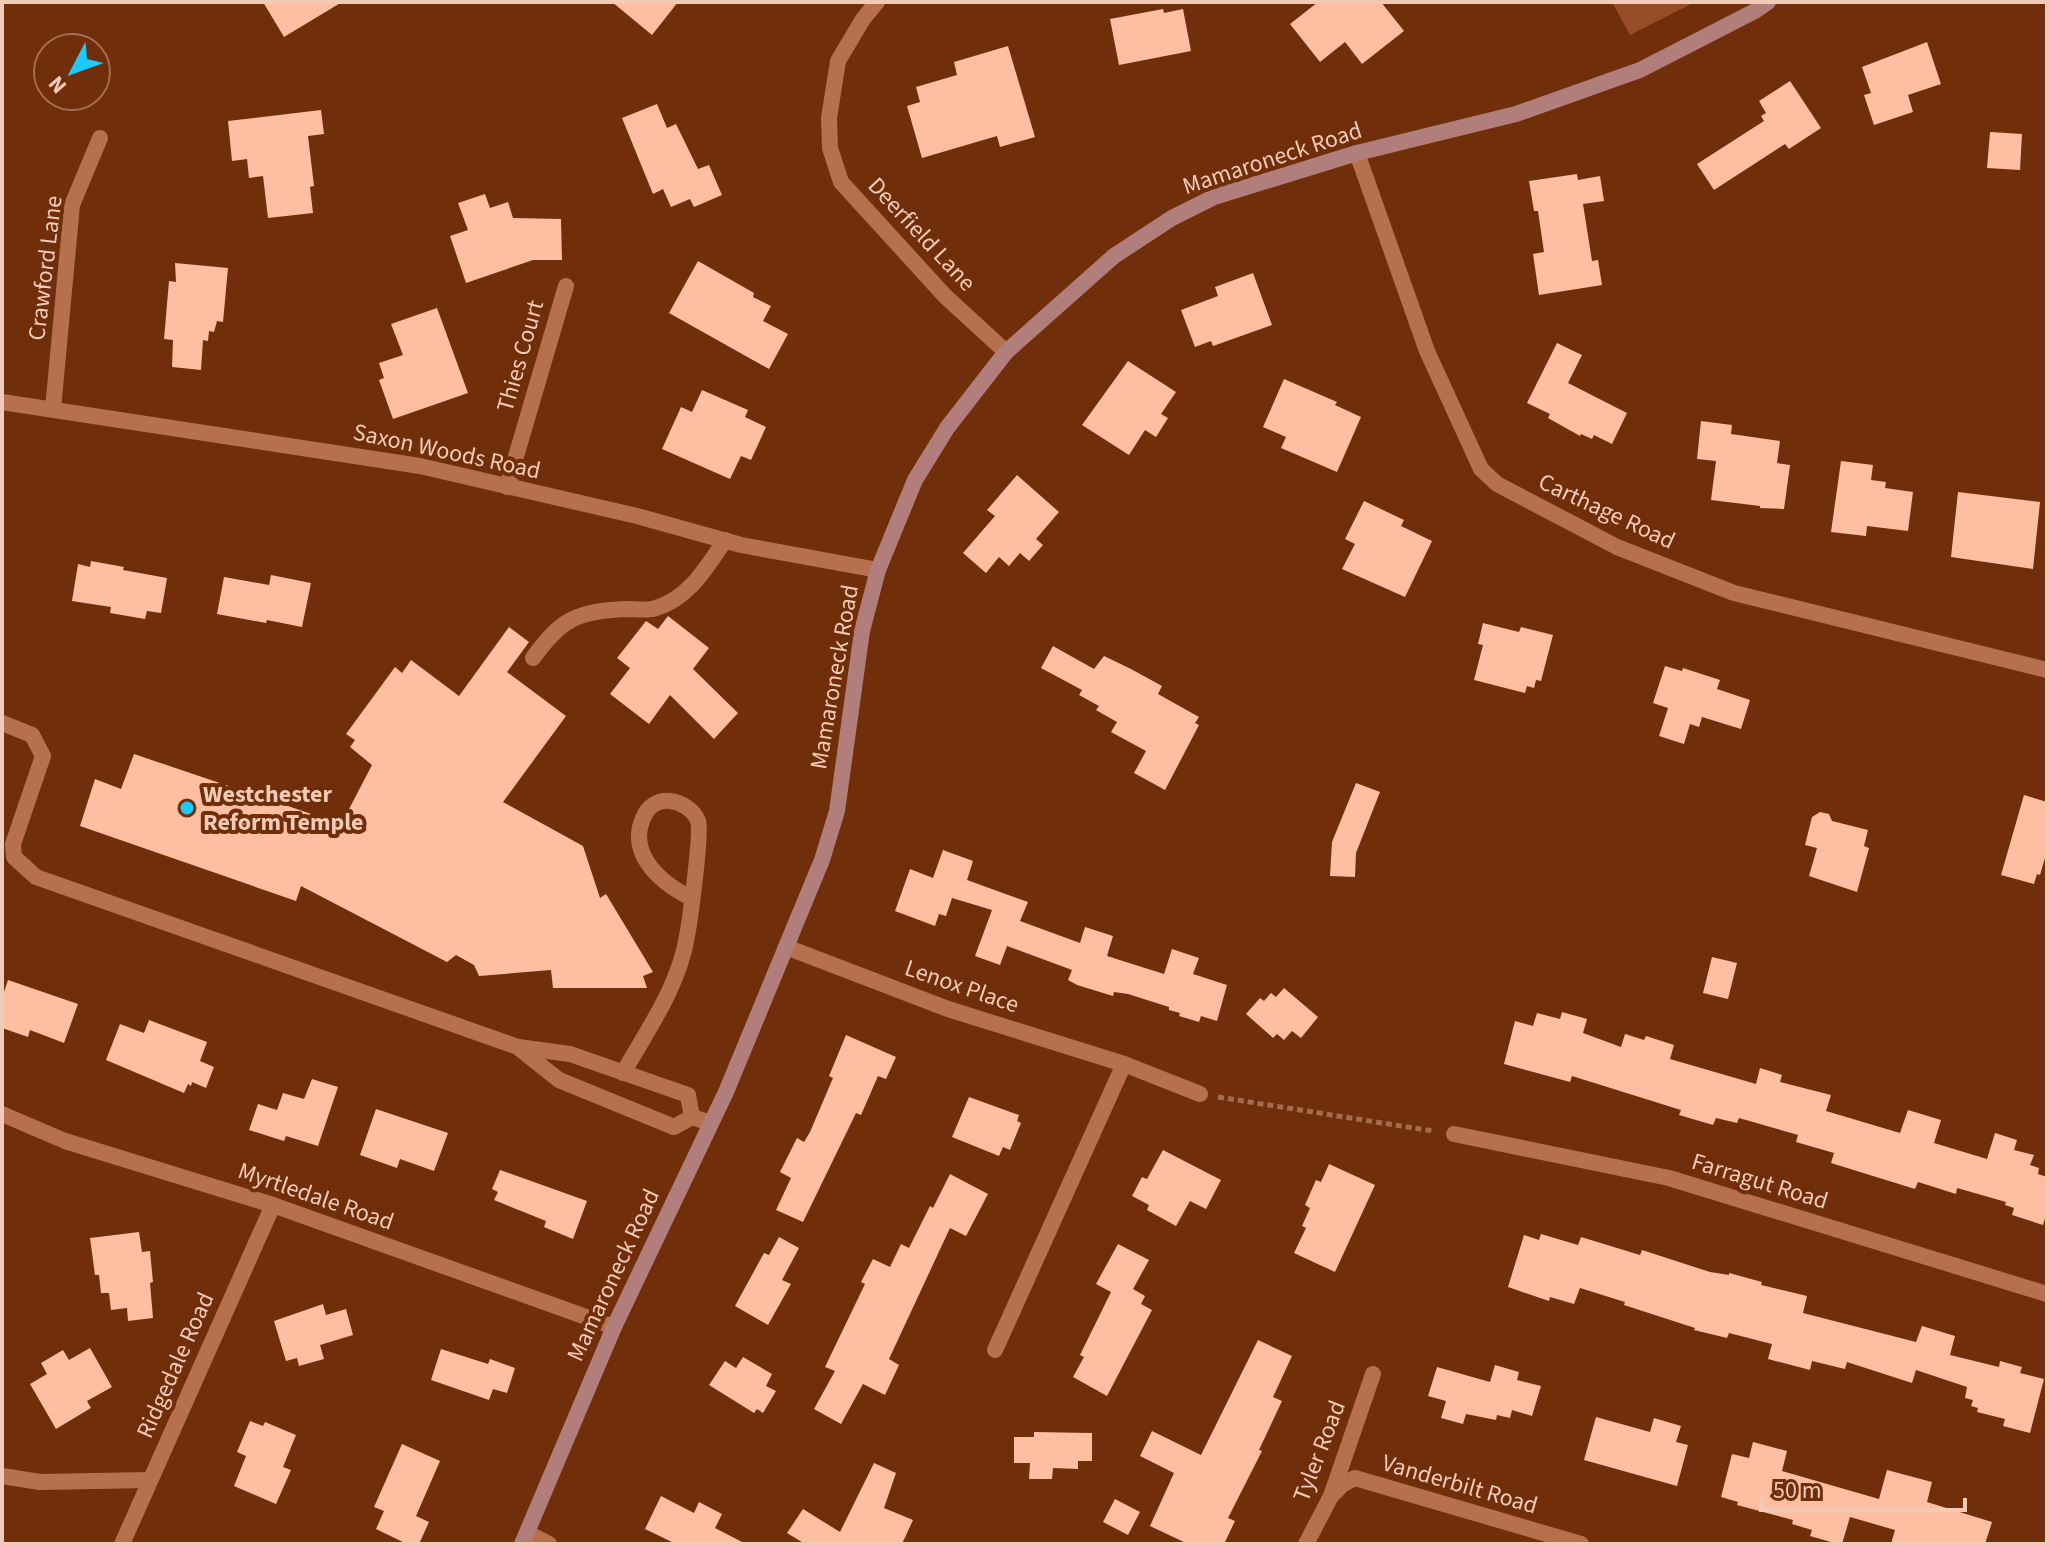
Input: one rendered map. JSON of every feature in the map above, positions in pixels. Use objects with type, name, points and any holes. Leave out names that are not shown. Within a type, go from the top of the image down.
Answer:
[{"type":"street","name":"Deerfield Lane","points":[[877,2],[838,61],[829,118],[830,148],[841,182],[945,296],[1006,352]]},
{"type":"street","name":"Mamaroneck Road","points":[[524,1538],[614,1327],[711,1123],[822,860],[837,811],[862,631],[878,570],[915,480],[947,428],[1006,352],[1114,256],[1172,218],[1214,197],[1357,153],[1516,114],[1640,70],[1768,2]]},
{"type":"street","name":"Crawford Lane","points":[[53,409],[72,205],[100,138]]},
{"type":"street","name":"Carthage Road","points":[[1357,153],[1427,351],[1481,469],[1497,484],[1617,547],[1734,593],[2047,670]]},
{"type":"street","name":"Thies Court","points":[[507,487],[566,286]]},
{"type":"street","name":"Saxon Woods Road","points":[[2,402],[420,466],[637,516],[725,540],[878,570]]},
{"type":"street","points":[[533,658],[553,631],[572,619],[597,611],[655,609],[681,595],[702,575],[725,540]]},
{"type":"street","points":[[2,723],[32,735],[43,756],[9,831],[14,857],[36,877],[518,1047],[570,1054],[688,1095],[692,1117]]},
{"type":"street","points":[[623,1073],[672,987],[687,938],[699,845],[698,822],[687,807],[674,801],[660,801],[648,809],[639,826],[637,841],[654,873],[691,898]]},
{"type":"street","name":"Lenox Place","points":[[786,947],[948,1009],[1124,1064],[1200,1094]]},
{"type":"street","points":[[518,1047],[559,1080],[674,1127],[692,1117],[711,1123]]},
{"type":"street","points":[[995,1350],[1124,1064]]},
{"type":"street","name":"Myrtledale Road","points":[[2,1114],[65,1141],[273,1205],[614,1327]]},
{"type":"street","name":"Farragut Road","points":[[1454,1134],[1669,1178],[2047,1294]]},
{"type":"street","name":"Ridgedale Road","points":[[122,1544],[273,1205]]},
{"type":"street","name":"Tyler Road","points":[[1306,1544],[1331,1496],[1373,1374]]},
{"type":"street","points":[[2,1476],[40,1482],[150,1480]]},
{"type":"street","name":"Vanderbilt Road","points":[[1331,1496],[1355,1478],[1581,1544]]},
{"type":"street","points":[[524,1538],[549,1544]]},
{"type":"path","points":[[1200,1094],[1454,1134]]},
{"type":"shaded area","points":[[1612,2],[1695,2],[1630,35]]},
{"type":"building","points":[[263,2],[342,2],[284,37]]},
{"type":"building","points":[[612,2],[678,2],[652,35]]},
{"type":"building","points":[[1318,2],[1381,2],[1404,31],[1362,64],[1345,42],[1320,62],[1290,24]]},
{"type":"building","points":[[1163,9],[1164,13],[1183,9],[1191,51],[1119,65],[1110,19]]},
{"type":"building","points":[[1927,42],[1941,84],[1908,95],[1913,112],[1874,125],[1864,95],[1871,93],[1862,67]]},
{"type":"building","points":[[1008,46],[1035,137],[1000,147],[997,136],[922,158],[907,106],[920,102],[916,87],[957,75],[954,62]]},
{"type":"building","points":[[1790,81],[1821,128],[1789,149],[1785,144],[1714,190],[1697,164],[1764,121],[1761,116],[1766,113],[1759,101]]},
{"type":"building","points":[[657,104],[667,128],[676,124],[698,169],[709,165],[722,195],[694,207],[690,199],[671,207],[663,189],[653,194],[622,118]]},
{"type":"building","points":[[321,110],[324,134],[308,136],[314,186],[310,187],[313,213],[268,218],[263,176],[249,178],[247,159],[232,161],[228,121]]},
{"type":"building","points":[[1990,132],[2022,134],[2020,170],[1987,168]]},
{"type":"building","points":[[1577,174],[1578,180],[1600,176],[1604,201],[1583,204],[1592,261],[1598,260],[1602,285],[1539,295],[1533,254],[1544,252],[1538,211],[1534,211],[1529,181]]},
{"type":"building","points":[[485,194],[490,208],[508,202],[513,218],[561,219],[562,260],[533,260],[466,283],[450,236],[468,230],[458,203]]},
{"type":"building","points":[[698,261],[771,306],[763,321],[788,334],[769,369],[669,313]]},
{"type":"building","points":[[175,263],[228,268],[223,322],[217,321],[214,332],[209,331],[208,341],[203,340],[201,370],[172,367],[173,340],[164,339],[169,281],[176,282]]},
{"type":"building","points":[[1253,273],[1272,325],[1213,346],[1211,341],[1195,347],[1181,310],[1218,296],[1215,287]]},
{"type":"building","points":[[437,308],[468,393],[393,419],[379,380],[384,378],[379,363],[403,355],[391,324]]},
{"type":"building","points":[[1557,343],[1582,355],[1568,383],[1627,413],[1612,444],[1594,435],[1592,439],[1580,436],[1548,418],[1550,414],[1527,403]]},
{"type":"building","points":[[1128,361],[1176,392],[1161,414],[1168,418],[1156,437],[1145,430],[1129,455],[1082,425]]},
{"type":"building","points":[[1284,379],[1337,402],[1335,405],[1361,417],[1337,472],[1281,448],[1286,437],[1263,427]]},
{"type":"building","points":[[702,390],[748,410],[745,417],[766,427],[751,460],[741,456],[730,479],[662,449],[681,407],[692,412]]},
{"type":"building","points":[[1701,421],[1732,425],[1731,434],[1780,441],[1777,463],[1790,465],[1784,509],[1711,500],[1716,461],[1697,459]]},
{"type":"building","points":[[1841,461],[1873,465],[1871,480],[1886,482],[1885,488],[1913,492],[1908,531],[1867,526],[1866,536],[1831,532]]},
{"type":"building","points":[[1017,475],[1059,512],[1036,539],[1043,545],[1029,561],[1020,553],[1009,566],[999,557],[986,573],[963,553],[995,516],[987,510]]},
{"type":"building","points":[[1958,492],[2040,502],[2033,569],[1951,557]]},
{"type":"building","points":[[1364,501],[1404,520],[1401,526],[1432,541],[1405,597],[1342,569],[1355,544],[1345,539]]},
{"type":"building","points":[[91,561],[167,578],[161,613],[147,611],[145,619],[110,613],[111,607],[72,601],[78,564],[90,567]]},
{"type":"building","points":[[271,575],[311,583],[302,627],[217,614],[224,577],[269,585]]},
{"type":"building","points":[[668,616],[709,648],[693,669],[738,713],[714,739],[670,695],[649,724],[610,694],[630,668],[617,658],[646,621],[658,629]]},
{"type":"building","points":[[1483,623],[1519,632],[1521,627],[1553,635],[1541,681],[1536,680],[1534,688],[1527,686],[1525,693],[1474,680],[1483,645],[1478,644]]},
{"type":"building","name":"Westchester Reform Temple","points":[[509,627],[529,642],[507,672],[566,716],[503,802],[583,846],[600,898],[606,894],[653,972],[643,976],[647,988],[553,988],[551,970],[479,976],[474,965],[456,955],[447,962],[301,886],[296,901],[80,826],[95,779],[121,789],[134,754],[332,821],[348,811],[372,765],[350,747],[355,740],[346,734],[395,667],[402,673],[411,660],[459,696]]},
{"type":"building","points":[[1053,646],[1094,669],[1104,656],[1131,669],[1162,686],[1158,694],[1199,717],[1195,723],[1199,725],[1165,790],[1134,773],[1146,751],[1111,732],[1117,722],[1096,710],[1099,706],[1079,695],[1082,690],[1041,668]]},
{"type":"building","points":[[1665,666],[1682,671],[1683,668],[1720,680],[1717,689],[1750,700],[1741,729],[1702,717],[1699,727],[1690,724],[1684,744],[1659,736],[1668,708],[1653,703]]},
{"type":"building","points":[[1356,783],[1380,792],[1356,853],[1355,877],[1330,876],[1332,842]]},
{"type":"building","points":[[2024,795],[2047,802],[2047,851],[2034,884],[2001,875]]},
{"type":"building","points":[[1820,812],[1829,814],[1832,821],[1868,830],[1864,846],[1869,848],[1857,892],[1809,876],[1817,848],[1805,845],[1812,817]]},
{"type":"building","points":[[943,850],[973,861],[967,880],[1028,902],[1020,921],[1080,943],[1085,927],[1113,936],[1107,956],[1164,974],[1172,949],[1199,958],[1193,974],[1227,985],[1217,1021],[1201,1016],[1199,1022],[1179,1016],[1180,1013],[1169,1010],[1169,1007],[1128,994],[1114,992],[1113,996],[1077,985],[1068,980],[1072,970],[1007,946],[1000,965],[975,956],[992,910],[952,898],[946,916],[939,914],[935,926],[895,911],[910,869],[933,878]]},
{"type":"building","points":[[1712,957],[1737,963],[1728,999],[1703,993]]},
{"type":"building","points":[[8,980],[78,1004],[64,1043],[30,1030],[28,1037],[2,1028],[2,998]]},
{"type":"building","points":[[1284,988],[1318,1017],[1301,1038],[1292,1031],[1284,1040],[1277,1034],[1273,1038],[1246,1014],[1260,998],[1264,1001],[1271,993],[1276,997]]},
{"type":"building","points":[[1562,1012],[1587,1019],[1583,1033],[1621,1047],[1625,1034],[1644,1040],[1646,1036],[1674,1045],[1670,1059],[1756,1084],[1760,1068],[1782,1075],[1780,1082],[1831,1095],[1826,1111],[1900,1133],[1908,1110],[1941,1120],[1934,1143],[1987,1159],[1995,1133],[2017,1140],[2014,1150],[2034,1155],[2030,1165],[2039,1168],[2038,1174],[2047,1177],[2047,1211],[2043,1225],[2012,1215],[2014,1208],[2005,1205],[2006,1202],[1957,1188],[1956,1194],[1918,1182],[1915,1189],[1831,1163],[1834,1153],[1796,1142],[1798,1135],[1739,1118],[1737,1123],[1716,1118],[1713,1125],[1679,1115],[1681,1110],[1572,1076],[1570,1082],[1504,1064],[1515,1021],[1533,1026],[1537,1013],[1560,1019]]},
{"type":"building","points":[[149,1020],[207,1042],[200,1061],[214,1067],[206,1088],[192,1082],[184,1093],[106,1060],[120,1024],[144,1033]]},
{"type":"building","points":[[846,1035],[896,1057],[886,1079],[878,1076],[861,1115],[856,1113],[803,1222],[776,1210],[791,1178],[780,1172],[797,1138],[804,1142],[810,1132],[833,1078],[829,1076]]},
{"type":"building","points":[[312,1079],[338,1087],[318,1146],[286,1136],[284,1141],[249,1130],[258,1104],[277,1110],[283,1093],[304,1099]]},
{"type":"building","points":[[969,1097],[1019,1115],[1017,1121],[1021,1123],[1010,1150],[1003,1147],[999,1156],[952,1137]]},
{"type":"building","points":[[376,1109],[448,1133],[434,1171],[400,1159],[397,1168],[360,1155]]},
{"type":"building","points":[[1163,1150],[1221,1180],[1206,1209],[1190,1201],[1176,1226],[1147,1210],[1149,1205],[1132,1196],[1142,1177],[1147,1179]]},
{"type":"building","points":[[1329,1164],[1375,1185],[1335,1272],[1294,1253],[1306,1228],[1302,1226],[1310,1208],[1305,1205],[1316,1180],[1321,1182]]},
{"type":"building","points":[[500,1170],[587,1201],[573,1239],[544,1227],[546,1221],[494,1200],[498,1192],[492,1189]]},
{"type":"building","points":[[950,1174],[988,1194],[966,1236],[950,1228],[889,1359],[899,1365],[885,1395],[863,1384],[841,1424],[814,1409],[835,1371],[825,1367],[865,1284],[861,1282],[873,1259],[890,1267],[901,1244],[909,1248]]},
{"type":"building","points":[[139,1232],[142,1252],[150,1251],[153,1318],[128,1321],[127,1308],[111,1310],[109,1293],[101,1293],[90,1238]]},
{"type":"building","points":[[1541,1234],[1578,1245],[1581,1237],[1640,1255],[1642,1250],[1710,1272],[1729,1273],[1762,1282],[1761,1285],[1807,1296],[1803,1313],[1916,1342],[1922,1326],[1955,1336],[1950,1355],[1999,1367],[2000,1361],[2022,1367],[2020,1373],[2044,1379],[2030,1433],[2003,1426],[2005,1419],[1977,1412],[1978,1408],[1971,1406],[1973,1400],[1965,1398],[1967,1387],[1916,1370],[1912,1383],[1847,1362],[1845,1369],[1812,1361],[1810,1370],[1768,1359],[1772,1344],[1729,1333],[1727,1338],[1694,1330],[1624,1305],[1625,1302],[1580,1288],[1574,1304],[1550,1297],[1549,1301],[1508,1287],[1524,1235],[1539,1240]]},
{"type":"building","points":[[779,1237],[799,1248],[782,1280],[791,1284],[768,1325],[735,1306],[764,1253],[769,1255]]},
{"type":"building","points":[[1118,1244],[1149,1260],[1133,1289],[1145,1296],[1141,1304],[1152,1310],[1107,1396],[1073,1377],[1084,1357],[1080,1355],[1111,1292],[1096,1284]]},
{"type":"building","points":[[323,1304],[326,1315],[346,1309],[353,1335],[320,1345],[324,1359],[299,1366],[297,1358],[286,1361],[274,1321]]},
{"type":"building","points":[[1258,1340],[1292,1356],[1273,1397],[1282,1401],[1259,1450],[1262,1451],[1228,1518],[1235,1521],[1224,1544],[1188,1544],[1150,1526],[1174,1473],[1140,1456],[1152,1431],[1201,1455]]},
{"type":"building","points":[[90,1348],[112,1387],[87,1401],[91,1408],[56,1429],[30,1384],[47,1374],[41,1363],[63,1350],[69,1360]]},
{"type":"building","points":[[441,1349],[488,1364],[490,1359],[515,1368],[507,1393],[493,1389],[489,1400],[431,1380]]},
{"type":"building","points":[[743,1357],[772,1374],[766,1386],[776,1391],[763,1413],[757,1409],[754,1413],[709,1385],[725,1361],[736,1368]]},
{"type":"building","points":[[1495,1365],[1519,1372],[1517,1380],[1541,1386],[1532,1416],[1512,1410],[1510,1418],[1497,1415],[1496,1420],[1466,1414],[1463,1424],[1441,1418],[1446,1401],[1428,1396],[1437,1367],[1490,1382]]},
{"type":"building","points":[[1596,1417],[1650,1432],[1654,1418],[1681,1426],[1676,1442],[1688,1445],[1677,1486],[1584,1460]]},
{"type":"building","points":[[250,1421],[263,1426],[265,1422],[296,1435],[283,1467],[291,1470],[276,1504],[234,1486],[246,1456],[237,1452]]},
{"type":"building","points":[[1034,1432],[1092,1433],[1092,1461],[1078,1461],[1078,1469],[1053,1468],[1052,1479],[1029,1479],[1030,1463],[1014,1463],[1014,1437],[1034,1437]]},
{"type":"building","points":[[1753,1442],[1787,1451],[1782,1471],[1879,1499],[1887,1470],[1932,1482],[1927,1502],[1992,1522],[1985,1544],[1891,1544],[1895,1530],[1850,1517],[1842,1544],[1838,1544],[1810,1536],[1812,1530],[1792,1524],[1793,1520],[1737,1505],[1738,1502],[1721,1497],[1732,1454],[1749,1458]]},
{"type":"building","points":[[402,1444],[440,1461],[416,1516],[429,1522],[419,1544],[407,1544],[376,1529],[384,1511],[374,1507]]},
{"type":"building","points":[[874,1463],[896,1473],[884,1508],[913,1520],[902,1544],[805,1544],[787,1533],[803,1509],[840,1532]]},
{"type":"building","points":[[661,1496],[694,1513],[699,1502],[722,1514],[715,1528],[746,1544],[676,1544],[645,1529]]},
{"type":"building","points":[[1115,1499],[1140,1512],[1128,1535],[1103,1522]]},
{"type":"place","name":"Westchester Reform Temple","points":[[187,808]]}]
